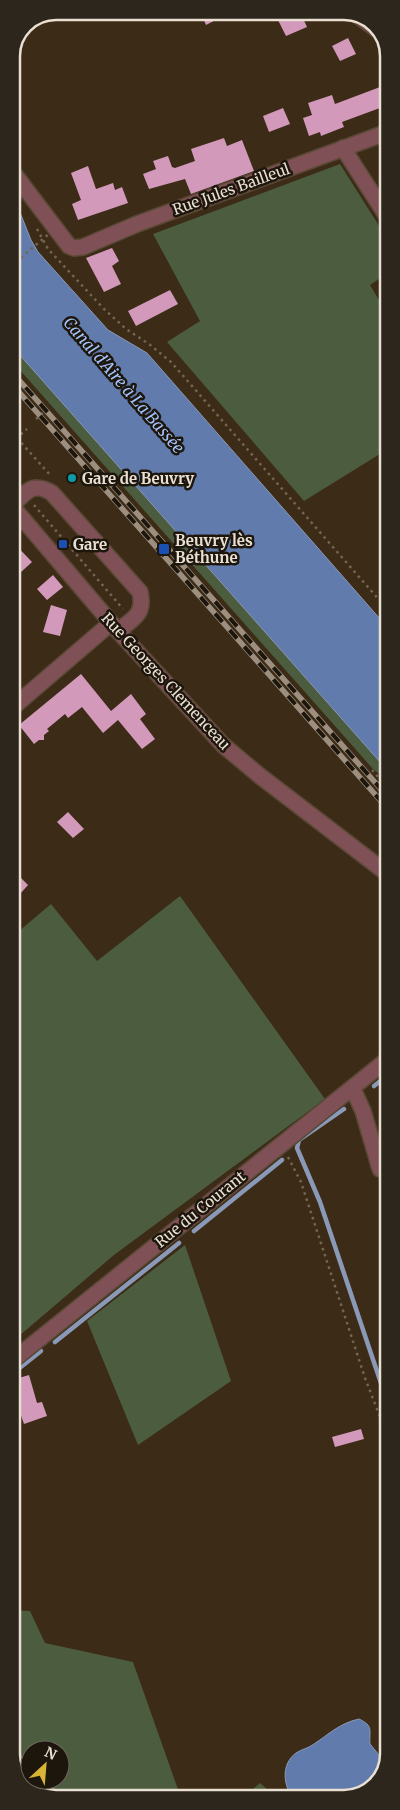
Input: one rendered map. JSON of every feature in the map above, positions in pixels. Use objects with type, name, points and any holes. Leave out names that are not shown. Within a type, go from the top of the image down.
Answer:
[{"type":"street","name":"Rue Jules Bailleul","points":[[20,182],[65,240],[74,248],[380,135]]},
{"type":"street","points":[[343,148],[380,206]]},
{"type":"street","points":[[20,498],[32,487],[42,487],[52,493],[140,592],[143,604],[140,613],[132,620],[115,627],[20,702]]},
{"type":"street","name":"Rue Georges Clemenceau","points":[[20,514],[115,627],[223,745],[260,776],[380,868]]},
{"type":"street","name":"Rue du Courant","points":[[20,1354],[380,1066]]},
{"type":"street","points":[[353,1089],[380,1168]]},
{"type":"path","points":[[35,224],[48,249],[104,309],[126,329],[149,344],[171,362],[380,601]]},
{"type":"path","points":[[20,258],[50,233]]},
{"type":"path","points":[[36,419],[49,407]]},
{"type":"path","points":[[20,435],[27,429]]},
{"type":"path","points":[[20,441],[53,478]]},
{"type":"path","points":[[24,494],[132,620]]},
{"type":"path","points":[[372,770],[380,779]]},
{"type":"path","points":[[281,1144],[301,1182],[365,1378],[380,1417]]},
{"type":"green space","points":[[340,164],[380,227],[380,278],[370,285],[380,302],[380,454],[304,501],[167,342],[200,321],[153,234]]},
{"type":"green space","points":[[20,355],[380,762],[380,775],[373,769],[20,370]]},
{"type":"green space","points":[[180,896],[325,1099],[114,1255],[20,1335],[20,930],[51,904],[97,961]]},
{"type":"green space","points":[[185,1245],[231,1381],[138,1445],[87,1321]]},
{"type":"green space","points":[[20,1610],[30,1611],[45,1643],[133,1662],[178,1790],[70,1790],[70,1740],[20,1740]]},
{"type":"green space","points":[[260,1783],[268,1790],[252,1790]]},
{"type":"water","name":"Canal d'Aire à La Bassée","points":[[20,212],[38,252],[108,330],[147,353],[380,619],[380,762],[20,355]]},
{"type":"water","points":[[359,1719],[369,1726],[370,1744],[380,1755],[378,1766],[373,1776],[362,1785],[351,1789],[288,1790],[285,1775],[291,1758],[340,1726]]},
{"type":"building","points":[[204,20],[216,20],[206,25]]},
{"type":"building","points":[[278,20],[304,20],[307,27],[286,36]]},
{"type":"building","points":[[348,38],[356,54],[340,61],[332,46]]},
{"type":"building","points":[[380,87],[380,108],[342,122],[344,127],[321,136],[320,132],[309,136],[303,118],[312,115],[308,103],[332,95],[335,104]]},
{"type":"building","points":[[283,108],[290,124],[269,132],[263,116]]},
{"type":"building","points":[[224,138],[227,146],[242,140],[254,171],[191,194],[185,179],[149,189],[143,174],[156,169],[153,161],[168,156],[172,167],[175,168],[195,161],[191,149]]},
{"type":"building","points":[[88,166],[96,189],[113,183],[115,190],[122,187],[128,203],[78,220],[72,204],[81,200],[71,173]]},
{"type":"building","points":[[112,248],[119,261],[112,266],[121,284],[104,292],[86,258]]},
{"type":"building","points":[[170,290],[178,304],[136,326],[128,311]]},
{"type":"building","points":[[20,549],[32,562],[20,573]]},
{"type":"building","points":[[53,575],[63,587],[47,600],[37,589]]},
{"type":"building","points":[[51,605],[67,610],[60,636],[43,632]]},
{"type":"building","points":[[81,674],[111,711],[131,694],[146,714],[140,719],[155,739],[142,749],[118,720],[103,733],[82,707],[68,718],[65,714],[47,729],[49,731],[44,735],[44,740],[39,740],[34,744],[20,724]]},
{"type":"building","points":[[68,812],[84,829],[73,838],[57,822]]},
{"type":"building","points":[[20,877],[28,885],[20,894]]},
{"type":"building","points":[[29,1375],[37,1403],[42,1402],[47,1416],[24,1424],[20,1413],[20,1378]]},
{"type":"building","points":[[361,1429],[364,1439],[335,1447],[332,1437]]},
{"type":"waterway","points":[[374,1086],[380,1081]]},
{"type":"waterway","points":[[344,1109],[299,1140],[297,1148],[320,1202],[380,1380]]},
{"type":"waterway","points":[[194,1231],[282,1160]]},
{"type":"waterway","points":[[55,1342],[179,1243]]},
{"type":"waterway","points":[[20,1368],[41,1351]]},
{"type":"railway","points":[[20,381],[380,788]]},
{"type":"railway","points":[[20,393],[380,800]]},
{"type":"place","name":"Gare de Beuvry","points":[[72,478]]},
{"type":"place","name":"Gare","points":[[63,544]]},
{"type":"place","name":"Beuvry lès Béthune","points":[[164,549]]}]
